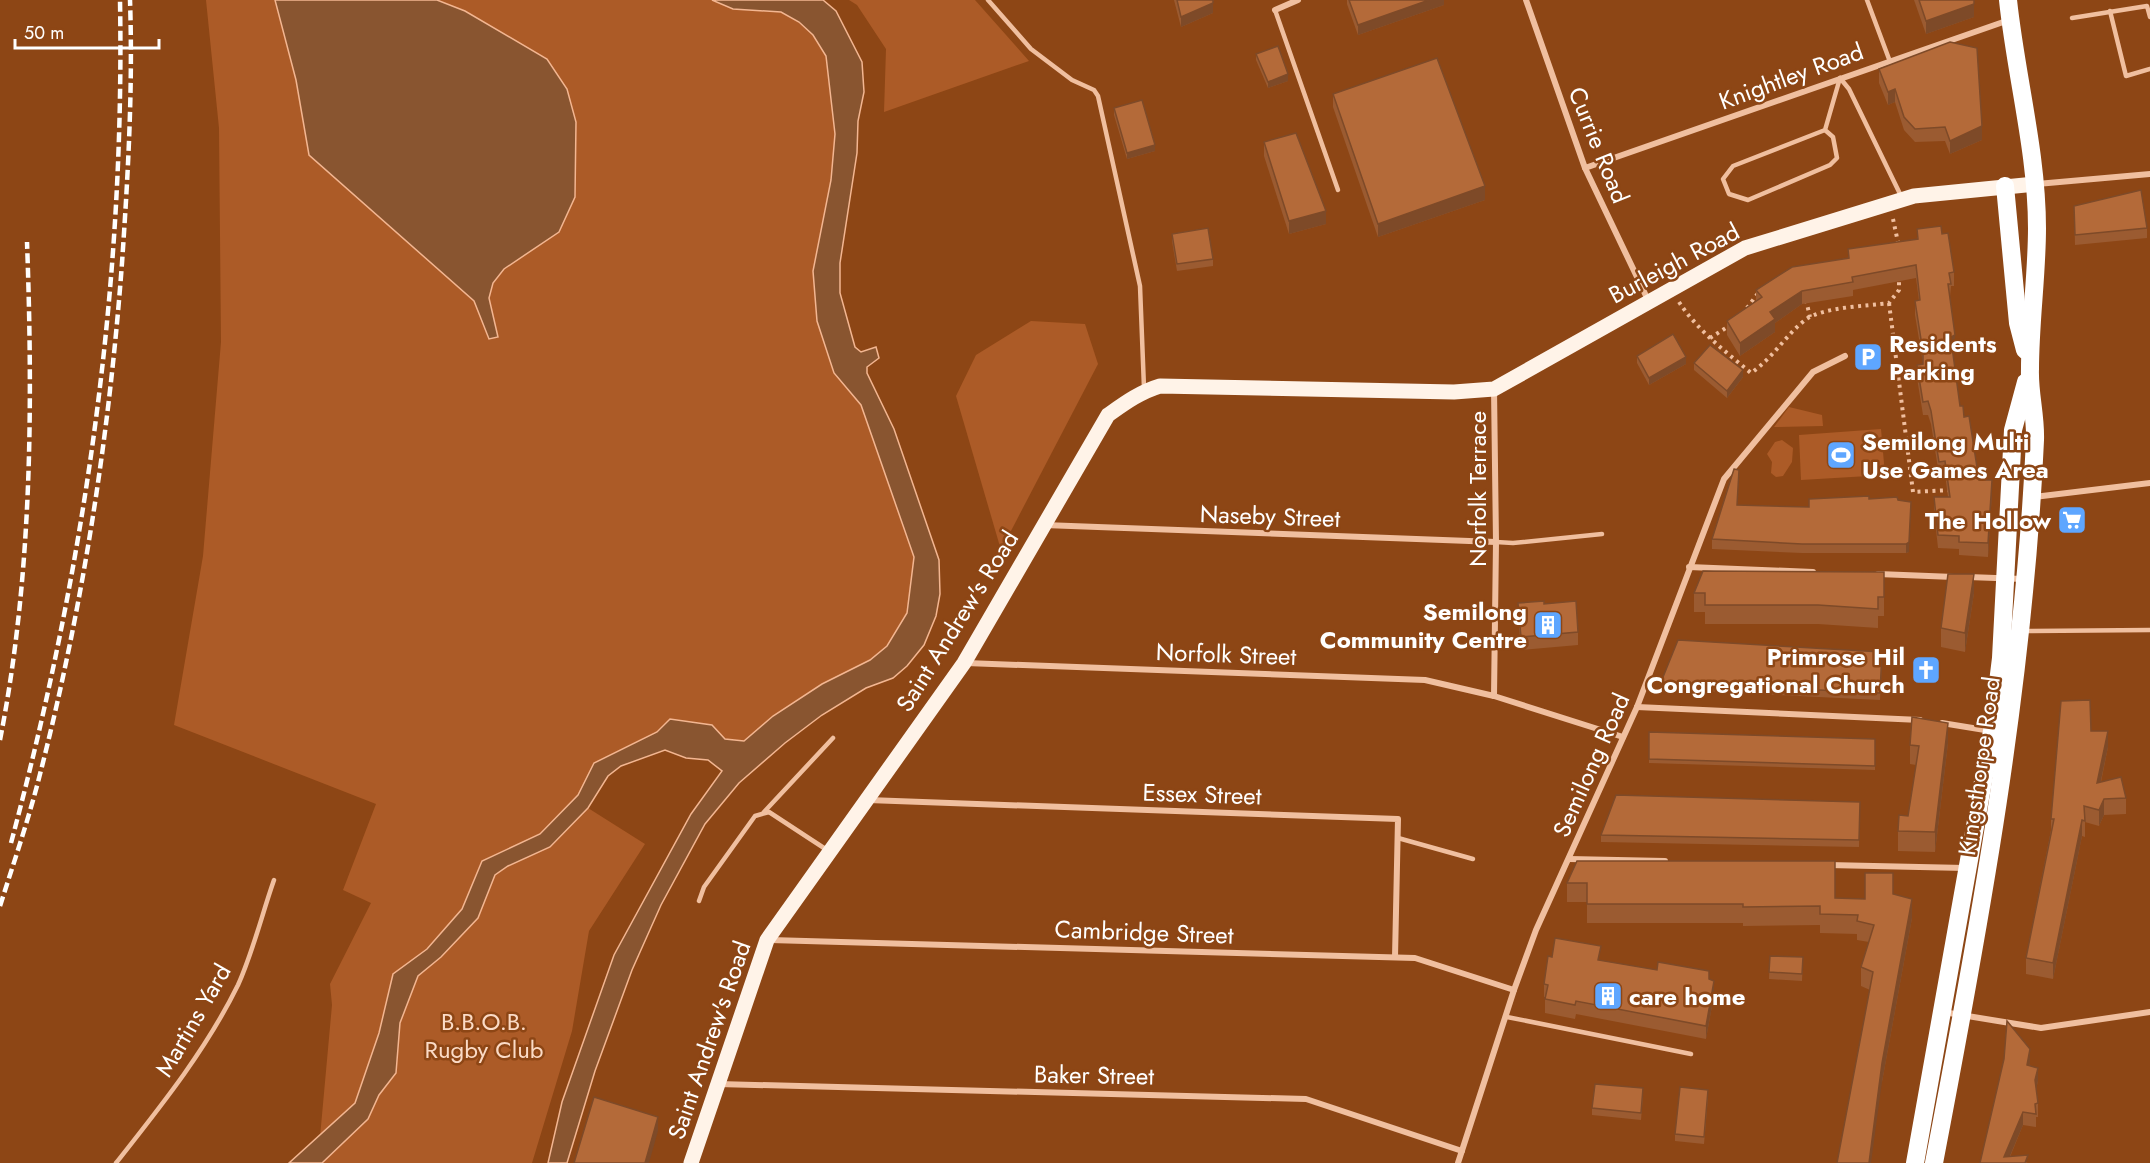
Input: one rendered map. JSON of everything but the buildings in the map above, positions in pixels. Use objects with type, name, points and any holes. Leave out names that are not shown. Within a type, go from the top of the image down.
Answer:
[{"type":"highway","name":"Kingsthorpe Road","points":[[1915,1163],[1969,868],[1992,731],[2001,658],[2031,497],[2035,437],[2030,371],[2037,228],[2035,184],[2008,0]]},
{"type":"highway","name":"Kingsthorpe Road","points":[[1934,1163],[1992,849],[2010,733],[2020,631],[2015,579],[2013,430],[2030,371],[2018,323],[2005,186]]},
{"type":"main road","name":"Burleigh Road","points":[[1454,392],[1494,388],[1648,300],[1745,248],[1897,201],[1958,190],[2035,184]]},
{"type":"main road","name":"Saint Andrew's Road","points":[[691,1163],[716,1084],[767,940],[964,663],[1042,525],[1108,416],[1144,391],[1160,386],[1454,392]]},
{"type":"street","points":[[1275,10],[1298,0]]},
{"type":"street","name":"Currie Road","points":[[1526,0],[1585,168],[1648,300]]},
{"type":"street","name":"Knightley Road","points":[[1585,168],[1889,59],[2010,19]]},
{"type":"street","points":[[2035,184],[2150,174]]},
{"type":"street","name":"Semilong Road","points":[[1458,1163],[1514,990],[1536,930],[1637,707],[1724,479],[1813,372],[1845,356]]},
{"type":"street","name":"Norfolk Terrace","points":[[1494,388],[1496,542],[1494,696]]},
{"type":"street","points":[[2031,497],[2150,483]]},
{"type":"street","name":"Naseby Street","points":[[1042,525],[1496,542]]},
{"type":"street","points":[[1689,567],[1819,572]]},
{"type":"street","points":[[1866,574],[2015,579]]},
{"type":"street","name":"Norfolk Street","points":[[964,663],[1425,680],[1494,696],[1623,737]]},
{"type":"street","points":[[1637,707],[1905,718],[1927,721]]},
{"type":"street","points":[[1937,723],[1992,731]]},
{"type":"street","name":"Essex Street","points":[[867,800],[1398,819],[1398,838]]},
{"type":"street","points":[[1395,957],[1398,838]]},
{"type":"street","points":[[1569,859],[1675,861]]},
{"type":"street","points":[[1816,865],[1969,868]]},
{"type":"street","name":"Cambridge Street","points":[[767,940],[1415,958],[1514,990]]},
{"type":"street","points":[[1942,1011],[2041,1028],[2150,1012]]},
{"type":"street","name":"Baker Street","points":[[716,1084],[1306,1099],[1462,1151]]},
{"type":"lane","points":[[988,0],[1031,49],[1072,80],[1094,90],[1098,96],[1140,286],[1144,391]]},
{"type":"lane","points":[[1867,0],[1889,59]]},
{"type":"lane","points":[[2072,18],[2147,6],[2150,17]]},
{"type":"lane","points":[[1275,10],[1338,190]]},
{"type":"lane","points":[[2110,12],[2126,76],[2150,69]]},
{"type":"lane","points":[[1825,130],[1840,78]]},
{"type":"lane","points":[[1840,78],[1849,89],[1897,201]]},
{"type":"lane","points":[[1825,130],[1833,137],[1836,158],[1830,165],[1748,200],[1729,194],[1723,179],[1733,166],[1825,130]]},
{"type":"lane","points":[[1496,542],[1513,543],[1602,534]]},
{"type":"lane","points":[[2020,631],[2150,630]]},
{"type":"lane","points":[[762,814],[833,738]]},
{"type":"lane","points":[[699,901],[704,887],[755,816],[769,812],[829,852]]},
{"type":"lane","points":[[1398,838],[1473,860]]},
{"type":"lane","name":"Martins Yard","points":[[116,1163],[169,1097],[219,1018],[238,983],[274,880]]},
{"type":"lane","points":[[1507,1017],[1691,1054]]},
{"type":"path","points":[[1897,201],[1899,255]]},
{"type":"path","points":[[1889,249],[1899,248]]},
{"type":"path","points":[[1670,288],[1690,319],[1751,373],[1768,362],[1784,340],[1810,317],[1827,312],[1889,303],[1899,290],[1899,267]]},
{"type":"path","points":[[1745,311],[1761,289]]},
{"type":"path","points":[[1804,289],[1810,317]]},
{"type":"path","points":[[1889,303],[1913,492],[1956,489]]},
{"type":"path","points":[[1710,338],[1730,325]]},
{"type":"green space","points":[[206,0],[275,0],[296,80],[309,155],[474,301],[498,337],[489,298],[493,283],[504,269],[559,232],[575,197],[576,122],[547,59],[465,11],[437,0],[712,0],[733,9],[781,12],[799,22],[813,35],[826,56],[835,134],[831,180],[813,271],[834,373],[861,405],[914,557],[907,613],[887,646],[870,660],[822,684],[773,716],[744,741],[657,732],[595,763],[578,795],[540,834],[482,861],[462,909],[427,949],[393,974],[379,1033],[355,1103],[320,1137],[332,1005],[330,984],[371,903],[343,890],[376,804],[174,725],[203,556],[221,342],[219,128]]},
{"type":"green space","points":[[849,0],[975,0],[1029,61],[884,112],[886,49],[857,5]]},
{"type":"green space","points":[[1031,321],[1085,324],[1098,364],[1001,550],[956,396],[976,355]]},
{"type":"green space","points":[[1789,407],[1822,415],[1823,426],[1774,427]]},
{"type":"green space","name":"Semilong Multi Use Games Area","points":[[1881,429],[1885,475],[1801,480],[1799,435]]},
{"type":"green space","points":[[1782,440],[1793,448],[1792,462],[1783,476],[1776,477],[1771,473],[1772,462],[1767,454],[1775,442]]},
{"type":"green space","name":"B.B.O.B. Rugby Club","points":[[588,808],[645,844],[589,931],[572,1031],[532,1163],[322,1163],[368,1119],[379,1095],[396,1073],[400,1023],[418,976],[441,957],[495,875],[508,866],[550,847]]},
{"type":"shaded area","points":[[275,0],[437,0],[465,11],[547,59],[567,89],[576,122],[575,197],[559,232],[504,269],[493,283],[489,298],[498,337],[489,339],[474,301],[309,155],[296,80]]},
{"type":"shaded area","points":[[712,0],[823,0],[836,11],[862,62],[864,92],[858,121],[857,153],[840,263],[840,293],[855,347],[861,352],[876,347],[879,358],[867,367],[867,373],[894,429],[939,560],[940,594],[936,616],[924,645],[907,666],[893,678],[866,688],[822,715],[785,743],[739,783],[705,824],[661,905],[632,970],[595,1071],[567,1163],[548,1163],[562,1102],[614,955],[691,814],[722,771],[708,760],[686,758],[665,750],[621,766],[608,776],[588,808],[550,847],[508,866],[495,875],[478,918],[441,957],[418,976],[400,1023],[396,1073],[379,1095],[368,1119],[322,1163],[289,1163],[355,1103],[379,1033],[393,974],[427,949],[462,909],[482,861],[540,834],[578,795],[594,763],[657,732],[670,719],[712,725],[725,739],[744,741],[773,716],[822,684],[870,660],[887,646],[907,613],[914,557],[861,405],[834,373],[817,321],[813,271],[831,180],[835,134],[826,56],[813,35],[799,22],[781,12],[733,9]]},
{"type":"railway","points":[[11,843],[60,635],[95,425],[107,320],[115,214],[120,107],[120,0]]},
{"type":"railway","points":[[0,906],[34,798],[54,718],[92,524],[110,394],[124,230],[130,99],[130,0]]},
{"type":"railway","points":[[0,740],[19,617],[28,492],[30,366],[27,242]]},
{"type":"place","name":"Residents Parking","points":[[1868,357]]},
{"type":"place","name":"Semilong Multi Use Games Area","points":[[1841,455]]},
{"type":"place","name":"The Hollow","points":[[2072,520]]},
{"type":"place","name":"Semilong Community Centre","points":[[1548,625]]},
{"type":"place","name":"Primrose Hil Congregational Church","points":[[1926,670]]},
{"type":"place","name":"care home","points":[[1608,996]]}]
